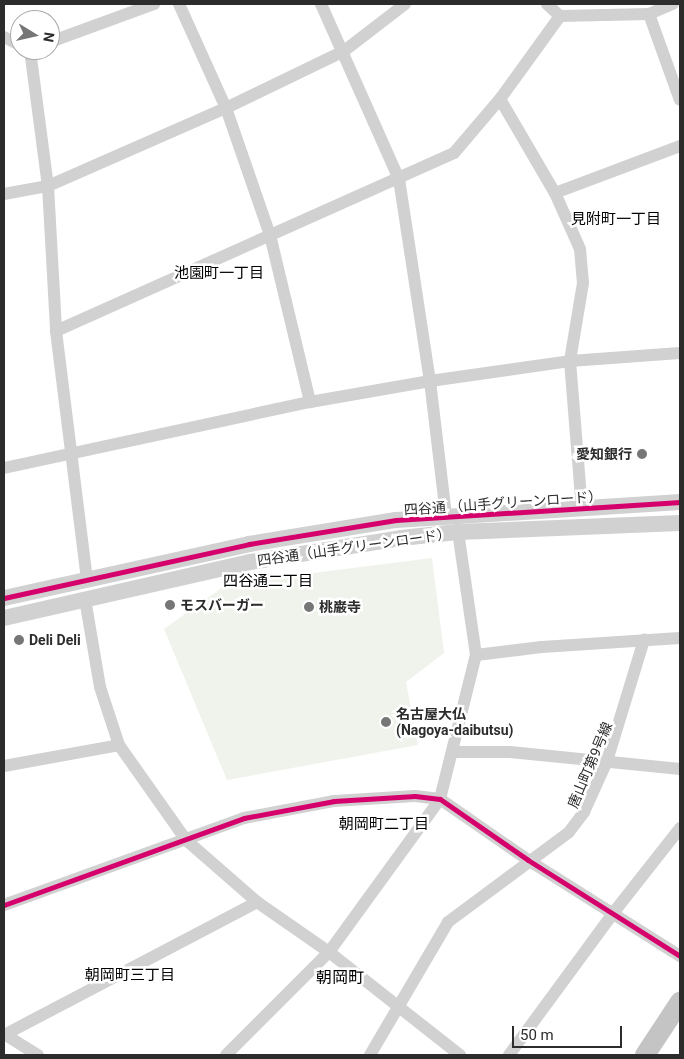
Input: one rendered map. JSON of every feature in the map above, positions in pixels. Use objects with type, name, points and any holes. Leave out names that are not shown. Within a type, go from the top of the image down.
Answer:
[{"type":"main road","points":[[645,1055],[680,1002]]},
{"type":"street","points":[[60,38],[154,4]]},
{"type":"street","points":[[179,4],[226,108],[270,235],[310,402]]},
{"type":"street","points":[[321,4],[344,51],[399,179],[430,381],[446,516]]},
{"type":"street","points":[[4,194],[48,186],[226,108],[344,51],[405,4]]},
{"type":"street","points":[[547,4],[560,16],[649,14],[673,4]]},
{"type":"street","points":[[649,14],[680,100]]},
{"type":"street","points":[[56,331],[454,153],[500,99],[560,16]]},
{"type":"street","points":[[31,60],[48,186],[56,331],[87,579]]},
{"type":"street","points":[[500,99],[555,193],[580,249],[583,283],[570,361],[582,509]]},
{"type":"street","points":[[555,193],[680,146]]},
{"type":"street","points":[[4,468],[310,402],[430,381],[570,361],[680,352]]},
{"type":"street","name":"四谷通 （山手グリーンロード）","points":[[4,598],[249,544],[446,516],[680,502]]},
{"type":"street","name":"四谷通（山手グリーンロード）","points":[[4,618],[85,598],[250,562],[458,532],[680,523]]},
{"type":"street","points":[[226,1055],[329,952],[440,799],[476,655],[458,532]]},
{"type":"street","points":[[85,598],[100,687],[119,745],[186,840],[257,902],[329,952],[460,1055]]},
{"type":"street","points":[[476,655],[542,646],[680,638]]},
{"type":"street","name":"唐山町第9号線","points":[[370,1055],[401,1008],[448,922],[528,860],[570,832],[584,812],[607,760],[644,640]]},
{"type":"street","points":[[4,766],[119,745]]},
{"type":"street","points":[[453,752],[510,752],[607,760],[680,769]]},
{"type":"street","points":[[4,905],[244,818],[334,801],[416,796],[440,799],[528,860],[614,912],[680,956]]},
{"type":"street","points":[[509,1055],[614,912],[680,828]]},
{"type":"street","points":[[4,1034],[257,902]]},
{"type":"street","points":[[4,1034],[38,1055]]},
{"type":"shaded area","points":[[432,558],[444,653],[406,682],[418,745],[227,780],[164,629],[227,584]]},
{"type":"cycle path","points":[[4,598],[249,544],[396,520],[680,502]]},
{"type":"cycle path","points":[[4,905],[244,818],[334,801],[415,796],[440,799],[528,860],[680,956]]},
{"type":"place","name":"愛知銀行","points":[[642,454]]},
{"type":"place","name":"モスバーガー","points":[[170,605]]},
{"type":"place","name":"桃巌寺","points":[[309,607]]},
{"type":"place","name":"Deli Deli","points":[[19,640]]},
{"type":"place","name":"名古屋大仏 (Nagoya-daibutsu)","points":[[386,722]]},
{"type":"district","name":"見附町一丁目","points":[[616,220]]},
{"type":"district","name":"池園町一丁目","points":[[219,274]]},
{"type":"district","name":"四谷通二丁目","points":[[268,582]]},
{"type":"district","name":"朝岡町二丁目","points":[[384,825]]},
{"type":"district","name":"朝岡町三丁目","points":[[130,976]]},
{"type":"district","name":"朝岡町","points":[[340,978]]}]
